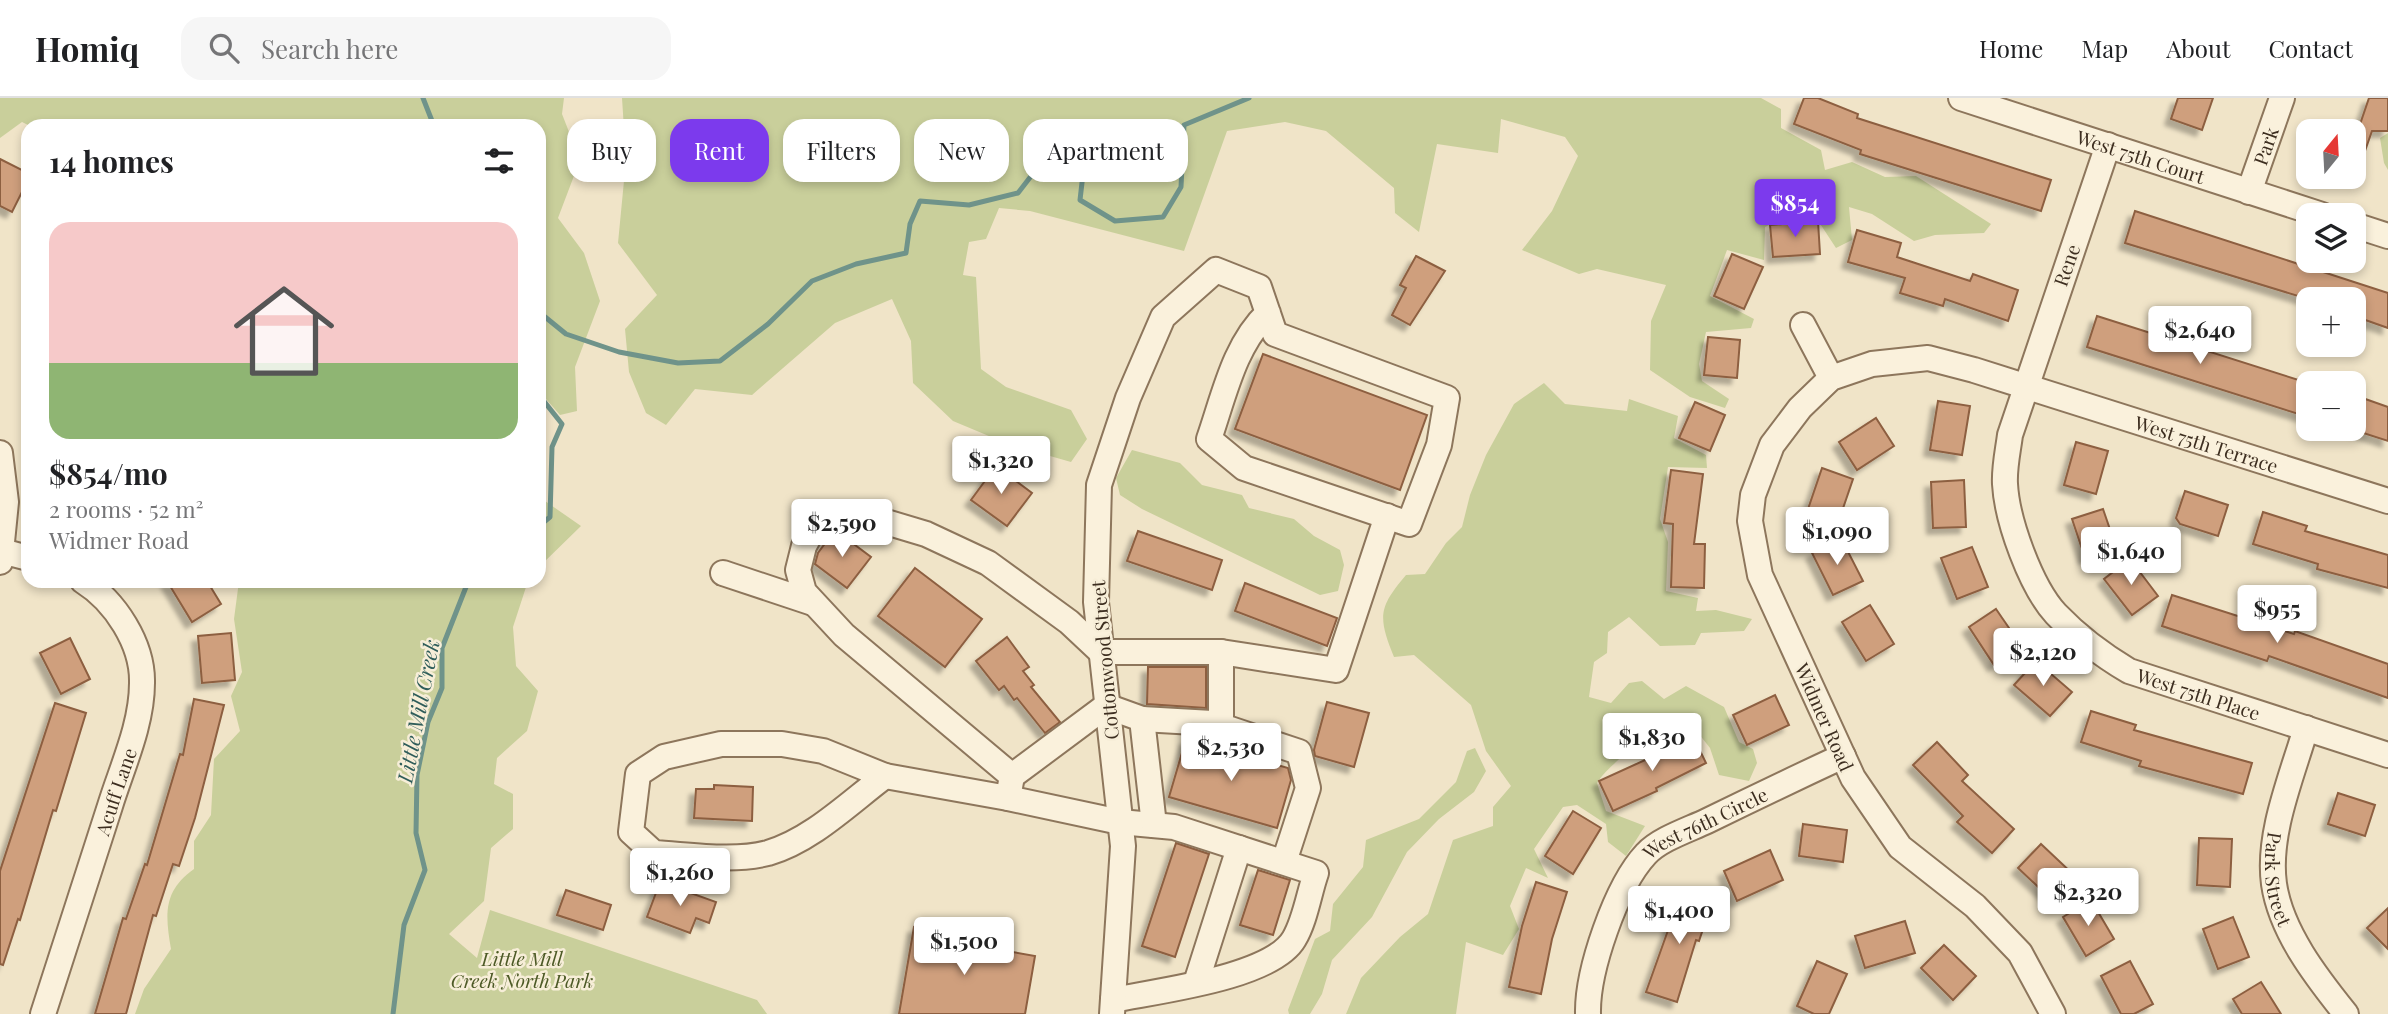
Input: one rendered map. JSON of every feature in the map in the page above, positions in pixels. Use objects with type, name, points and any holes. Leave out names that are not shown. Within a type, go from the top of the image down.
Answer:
[{"type":"street","name":"West 75th Court","points":[[1961,98],[2296,207]]},
{"type":"street","name":"Park","points":[[2249,192],[2282,98]]},
{"type":"street","name":"Rene","points":[[2024,386],[2108,145]]},
{"type":"street","points":[[2366,229],[2388,236]]},
{"type":"street","name":"Cottonwood Street","points":[[1113,1007],[1123,846],[1097,602],[1098,485],[1128,398],[1163,317],[1216,270],[1259,286],[1268,313]]},
{"type":"street","points":[[1268,313],[1275,334],[1447,398],[1438,444],[1409,524],[1244,468],[1209,439],[1235,364],[1252,328],[1268,313]]},
{"type":"street","points":[[1803,325],[1831,378]]},
{"type":"street","name":"Widmer Road","points":[[2024,386],[1928,358],[1872,364],[1831,378],[1800,408],[1772,445],[1754,495],[1750,522],[1760,575],[1853,778],[1900,847],[1975,906],[2021,953],[2053,1014]]},
{"type":"street","name":"West 75th Terrace","points":[[2024,386],[2388,501]]},
{"type":"street","name":"West 75th Place","points":[[2024,386],[2010,435],[2005,482],[2011,524],[2031,570],[2054,612],[2095,650],[2129,671],[2388,755]]},
{"type":"street","points":[[0,453],[6,502],[1,556],[21,557]]},
{"type":"street","points":[[1010,787],[844,635],[804,592],[798,570],[804,546],[816,524],[832,513],[856,513],[926,534],[988,563],[1069,622],[1101,652],[1220,652],[1336,670],[1387,516]]},
{"type":"street","points":[[723,573],[813,603]]},
{"type":"street","name":"Acuff Lane","points":[[43,1014],[133,734],[142,681],[139,655],[128,631],[94,588]]},
{"type":"street","points":[[1220,652],[1221,726]]},
{"type":"street","points":[[1010,787],[1106,706],[1142,719],[1221,726],[1299,752],[1308,788],[1284,862]]},
{"type":"street","points":[[1142,719],[1154,825]]},
{"type":"street","name":"Park Street","points":[[2305,728],[2275,838],[2274,885],[2290,933],[2346,1014]]},
{"type":"street","points":[[885,776],[798,841],[766,853],[738,856],[654,853],[631,832],[638,774],[664,757],[721,744],[782,744],[831,753],[885,776],[1010,787],[1120,822],[1174,827],[1316,873],[1293,941],[1247,972],[1196,983],[1113,1007]]},
{"type":"street","name":"West 76th Circle","points":[[1588,1014],[1587,993],[1608,928],[1621,893],[1646,853],[1676,835],[1843,755]]},
{"type":"street","points":[[1196,983],[1240,848]]},
{"type":"green space","points":[[0,98],[564,98],[562,114],[567,127],[567,182],[572,182],[558,218],[584,253],[600,301],[575,367],[577,411],[560,415],[546,399],[546,119],[21,119],[21,123],[0,138]]},
{"type":"green space","points":[[622,98],[1761,98],[1781,109],[1781,128],[1821,150],[1825,170],[1852,162],[1885,177],[1916,176],[1991,224],[1984,233],[1935,235],[1914,241],[1872,214],[1849,207],[1852,240],[1836,248],[1813,213],[1789,215],[1765,227],[1764,260],[1727,250],[1710,296],[1754,319],[1751,328],[1706,332],[1699,364],[1702,381],[1729,399],[1725,408],[1690,397],[1650,370],[1651,321],[1666,285],[1597,269],[1579,274],[1522,250],[1552,211],[1578,156],[1565,137],[1501,119],[1498,153],[1437,144],[1419,232],[1395,213],[1394,188],[1326,131],[1285,122],[1227,131],[1184,251],[1030,211],[999,208],[986,239],[969,242],[963,275],[976,277],[981,369],[1006,387],[1071,410],[1087,439],[1071,462],[1008,444],[953,421],[913,383],[911,341],[892,299],[835,323],[752,395],[695,389],[666,425],[646,413],[629,372],[625,329],[657,295],[618,243],[624,182],[656,182],[656,119],[623,119]]},
{"type":"green space","points":[[2388,133],[2388,170],[2384,163],[2380,138]]},
{"type":"green space","points":[[1544,383],[1565,404],[1627,411],[1629,399],[1678,416],[1674,438],[1706,455],[1707,468],[1668,467],[1660,519],[1668,542],[1666,591],[1698,598],[1696,611],[1716,610],[1752,619],[1744,631],[1701,633],[1695,645],[1660,646],[1629,617],[1608,632],[1607,653],[1594,662],[1589,697],[1611,703],[1629,683],[1642,681],[1664,699],[1686,686],[1724,707],[1739,742],[1753,749],[1757,763],[1749,781],[1719,775],[1710,748],[1695,729],[1677,726],[1646,748],[1634,742],[1597,783],[1606,811],[1645,826],[1626,856],[1608,842],[1606,824],[1577,805],[1563,807],[1534,849],[1548,878],[1526,868],[1510,906],[1519,929],[1503,955],[1466,942],[1456,1014],[1346,1014],[1361,978],[1400,937],[1428,914],[1453,840],[1493,826],[1493,807],[1511,786],[1486,751],[1471,705],[1414,655],[1394,657],[1383,622],[1390,596],[1406,575],[1425,574],[1446,543],[1462,527],[1470,495],[1486,455],[1514,404]]},
{"type":"green space","points":[[1132,450],[1180,463],[1202,485],[1242,495],[1249,508],[1294,519],[1314,536],[1340,550],[1344,565],[1338,591],[1320,595],[1142,509],[1120,495],[1116,478]]},
{"type":"green space","points":[[546,502],[581,526],[546,560]]},
{"type":"green space","name":"Little Mill Creek North Park","points":[[238,588],[526,588],[513,627],[516,666],[538,691],[527,731],[497,758],[494,784],[513,794],[513,829],[491,848],[484,901],[449,934],[477,958],[490,910],[757,1000],[767,1014],[135,1014],[144,989],[171,949],[167,914],[169,904],[176,886],[194,869],[194,841],[211,815],[214,759],[240,731],[231,696],[242,672],[234,619]]},
{"type":"green space","points":[[1475,748],[1486,771],[1474,792],[1439,819],[1407,852],[1372,917],[1332,960],[1322,994],[1310,1014],[1289,1014],[1288,1010],[1315,939],[1330,931],[1333,904],[1363,867],[1366,840],[1419,819],[1456,782],[1467,751]]},
{"type":"building","points":[[1804,98],[1818,98],[1858,114],[1857,118],[2051,180],[2041,211],[1860,154],[1861,150],[1794,124]]},
{"type":"building","points":[[2178,98],[2213,98],[2202,130],[2171,119]]},
{"type":"building","points":[[2369,98],[2388,98],[2388,131],[2372,131],[2366,148],[2366,119],[2362,119]]},
{"type":"building","points":[[0,159],[21,170],[21,194],[12,212],[0,206]]},
{"type":"building","points":[[2135,211],[2296,263],[2296,273],[2326,273],[2388,293],[2388,328],[2366,320],[2366,287],[2296,287],[2296,295],[2125,243]]},
{"type":"building","points":[[1818,221],[1820,254],[1773,257],[1770,225]]},
{"type":"building","points":[[1857,230],[1901,243],[1897,257],[1970,281],[1973,274],[2018,290],[2008,321],[1945,299],[1943,306],[1900,293],[1905,278],[1848,262]]},
{"type":"building","points":[[1732,254],[1763,267],[1744,309],[1714,296]]},
{"type":"building","points":[[1416,256],[1445,271],[1410,325],[1392,315],[1406,288],[1400,285]]},
{"type":"building","points":[[2097,316],[2296,379],[2296,413],[2087,347]]},
{"type":"building","points":[[1708,337],[1740,340],[1737,378],[1704,375]]},
{"type":"building","points":[[1263,354],[1427,415],[1400,490],[1235,429]]},
{"type":"building","points":[[2366,399],[2388,407],[2388,441],[2366,434]]},
{"type":"building","points":[[1938,401],[1970,406],[1962,455],[1930,450]]},
{"type":"building","points":[[1695,402],[1725,415],[1710,451],[1679,438]]},
{"type":"building","points":[[1876,418],[1894,446],[1857,470],[1839,442]]},
{"type":"building","points":[[2076,442],[2108,451],[2096,494],[2064,485]]},
{"type":"building","points":[[996,466],[1032,493],[1007,526],[971,500]]},
{"type":"building","points":[[1822,468],[1853,479],[1838,523],[1807,512]]},
{"type":"building","points":[[1671,470],[1703,474],[1694,544],[1705,544],[1704,588],[1671,587],[1673,524],[1664,523]]},
{"type":"building","points":[[1964,480],[1966,527],[1933,528],[1931,482]]},
{"type":"building","points":[[2185,491],[2228,505],[2218,536],[2180,524],[2176,518]]},
{"type":"building","points":[[2103,509],[2116,547],[2085,558],[2072,519]]},
{"type":"building","points":[[2263,512],[2307,526],[2305,531],[2388,555],[2388,588],[2317,569],[2318,564],[2253,544]]},
{"type":"building","points":[[835,530],[871,557],[847,588],[815,564],[818,553]]},
{"type":"building","points":[[1138,531],[1222,560],[1212,590],[1127,561]]},
{"type":"building","points":[[1841,538],[1863,581],[1833,595],[1812,553]]},
{"type":"building","points":[[1972,547],[1988,587],[1957,599],[1941,558]]},
{"type":"building","points":[[2130,559],[2158,596],[2132,615],[2104,579]]},
{"type":"building","points":[[915,568],[982,619],[945,667],[878,616]]},
{"type":"building","points":[[1245,583],[1337,618],[1327,646],[1235,611]]},
{"type":"building","points":[[171,588],[211,588],[221,604],[192,622]]},
{"type":"building","points":[[2172,595],[2294,634],[2295,631],[2388,664],[2388,698],[2269,656],[2267,661],[2162,626]]},
{"type":"building","points":[[1870,605],[1894,644],[1866,661],[1842,622]]},
{"type":"building","points":[[1996,609],[2022,647],[1994,665],[1969,627]]},
{"type":"building","points":[[231,633],[235,680],[202,683],[198,636]]},
{"type":"building","points":[[1007,637],[1029,667],[1023,671],[1034,685],[1031,687],[1060,722],[1045,733],[1017,698],[1014,700],[1004,686],[999,690],[976,661]]},
{"type":"building","points":[[70,638],[90,679],[61,694],[40,653]]},
{"type":"building","points":[[2036,661],[2072,692],[2050,716],[2014,685]]},
{"type":"building","points":[[1148,667],[1206,667],[1206,708],[1147,704]]},
{"type":"building","points":[[1775,695],[1789,725],[1747,745],[1733,715]]},
{"type":"building","points":[[194,699],[224,705],[195,818],[179,866],[173,864],[156,916],[153,915],[126,1014],[95,1014],[123,918],[126,919],[145,864],[147,865],[180,754],[183,755]]},
{"type":"building","points":[[1327,702],[1369,713],[1354,767],[1315,756],[1314,750]]},
{"type":"building","points":[[55,703],[86,713],[56,811],[53,810],[20,920],[18,919],[3,965],[0,964],[0,871]]},
{"type":"building","points":[[2091,711],[2136,725],[2134,730],[2252,763],[2243,794],[2139,766],[2141,761],[2081,742]]},
{"type":"building","points":[[1692,734],[1706,763],[1656,788],[1657,791],[1613,811],[1599,781],[1654,756],[1653,753]]},
{"type":"building","points":[[1186,739],[1288,768],[1291,780],[1277,828],[1169,797]]},
{"type":"building","points":[[1937,742],[1968,775],[1962,781],[2014,829],[1992,853],[1957,822],[1963,816],[1913,765]]},
{"type":"building","points":[[714,785],[753,787],[752,821],[694,818],[696,789],[714,789]]},
{"type":"building","points":[[2338,793],[2375,805],[2365,836],[2328,824]]},
{"type":"building","points":[[1573,811],[1601,828],[1573,874],[1545,856]]},
{"type":"building","points":[[1803,824],[1847,830],[1843,862],[1799,856]]},
{"type":"building","points":[[2199,838],[2232,839],[2230,887],[2197,885]]},
{"type":"building","points":[[1176,843],[1209,854],[1175,957],[1142,946]]},
{"type":"building","points":[[2041,844],[2075,876],[2052,900],[2018,868]]},
{"type":"building","points":[[1770,850],[1783,880],[1737,901],[1724,871]]},
{"type":"building","points":[[1258,870],[1290,880],[1273,935],[1240,925]]},
{"type":"building","points":[[660,882],[716,902],[709,923],[696,918],[690,933],[647,917]]},
{"type":"building","points":[[1536,882],[1567,892],[1552,939],[1541,994],[1509,987],[1522,926]]},
{"type":"building","points":[[566,890],[611,905],[603,930],[557,915]]},
{"type":"building","points":[[1682,891],[1712,902],[1699,941],[1696,940],[1677,1002],[1646,992]]},
{"type":"building","points":[[2091,900],[2114,939],[2086,956],[2063,917]]},
{"type":"building","points":[[2388,908],[2388,949],[2367,928]]},
{"type":"building","points":[[2233,917],[2249,957],[2218,969],[2203,929]]},
{"type":"building","points":[[1905,921],[1915,953],[1865,968],[1855,936]]},
{"type":"building","points":[[914,927],[991,940],[990,948],[1035,956],[1025,1014],[899,1014]]},
{"type":"building","points":[[1944,945],[1976,976],[1953,1000],[1921,968]]},
{"type":"building","points":[[1817,961],[1847,974],[1829,1014],[1814,1014],[1797,1006]]},
{"type":"building","points":[[2130,961],[2153,1004],[2134,1014],[2121,1014],[2101,976]]},
{"type":"building","points":[[2261,982],[2281,1014],[2242,1014],[2233,999]]},
{"type":"waterway","name":"Little Mill Creek","points":[[423,98],[431,119]]},
{"type":"waterway","points":[[546,318],[566,334],[619,352],[678,363],[720,361],[768,324],[812,281],[856,264],[906,253],[910,224],[920,201],[969,205],[1018,193],[1045,158],[1065,155],[1083,174],[1080,200],[1115,221],[1163,217],[1181,187],[1184,125],[1249,98]]},
{"type":"waterway","name":"Little Mill Creek","points":[[546,404],[562,424],[552,447],[550,517],[546,520]]},
{"type":"waterway","name":"Little Mill Creek","points":[[393,1014],[404,925],[425,870],[416,833],[417,775],[428,722],[442,688],[442,648],[466,588]]}]
